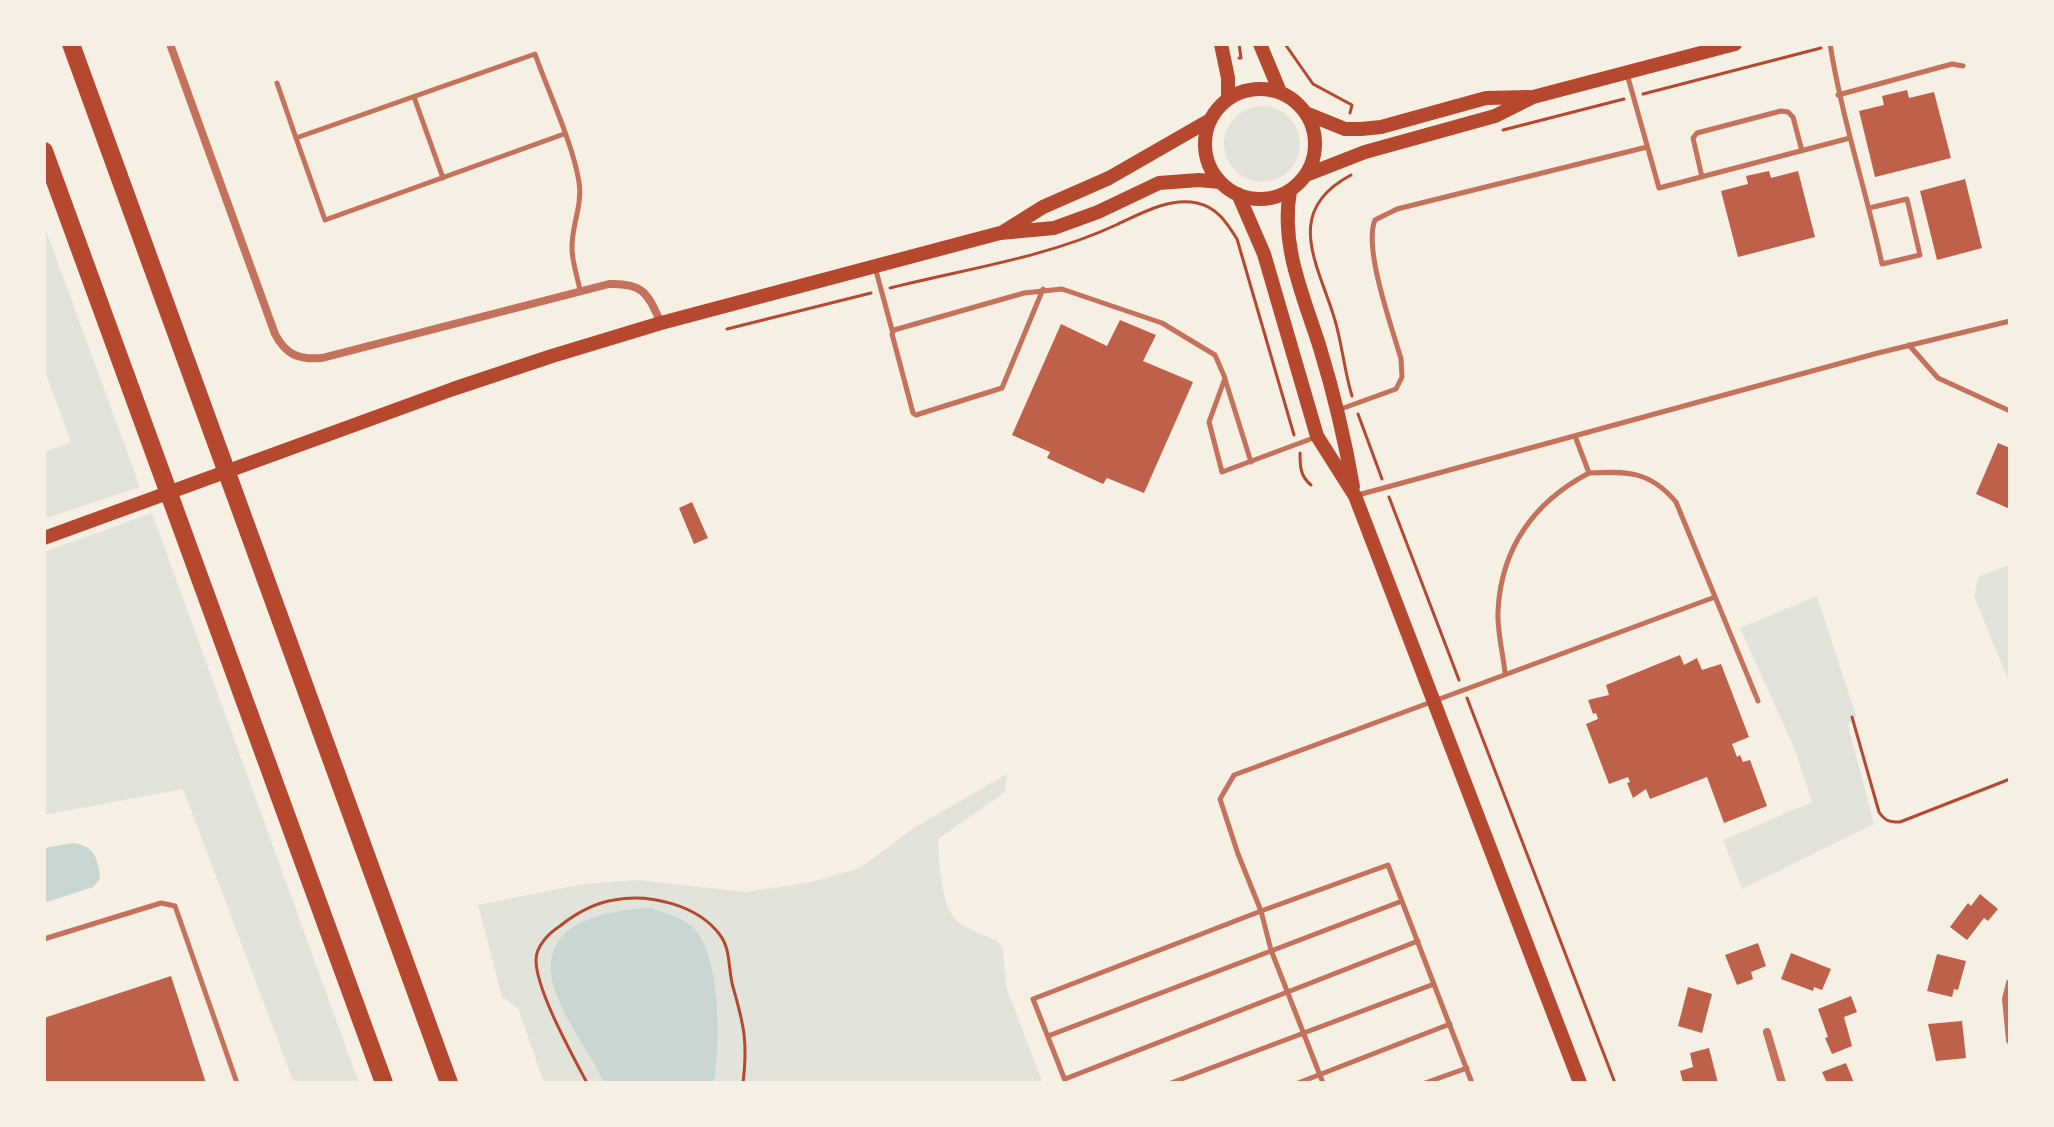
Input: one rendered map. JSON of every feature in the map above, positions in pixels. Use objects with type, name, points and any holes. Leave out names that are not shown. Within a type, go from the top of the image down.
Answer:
[{"type":"highway","points":[[71,44],[449,1083]]},
{"type":"highway","points":[[44,151],[384,1083]]},
{"type":"main road","points":[[1221,44],[1228,78],[1228,99]]},
{"type":"main road","points":[[1260,44],[1280,92]]},
{"type":"main road","points":[[1306,175],[1365,152],[1495,116],[1533,97],[1735,44]]},
{"type":"main road","points":[[1000,233],[1043,207],[1109,178],[1210,120],[1228,99],[1245,91],[1262,88],[1280,92],[1296,101],[1308,114],[1314,129],[1316,145],[1313,161],[1306,175],[1290,191],[1273,198],[1255,199],[1238,194],[1220,182],[1207,159],[1206,133],[1210,120]]},
{"type":"main road","points":[[1308,114],[1345,129],[1361,129],[1381,127],[1486,98],[1533,97]]},
{"type":"main road","points":[[44,538],[467,385],[661,323],[1000,233],[1054,228],[1098,212],[1159,183],[1220,182]]},
{"type":"main road","points":[[1290,191],[1287,225],[1292,262],[1338,410],[1355,496],[1580,1083]]},
{"type":"main road","points":[[1238,194],[1264,254],[1317,436],[1355,496]]},
{"type":"street","points":[[170,44],[275,334],[281,346],[291,354],[306,359],[322,358],[609,284],[638,286],[650,298],[661,323]]},
{"type":"street","points":[[2010,983],[2006,999],[2010,1040]]},
{"type":"street","points":[[1767,1032],[1782,1083]]},
{"type":"lane","points":[[1830,45],[1838,95],[1882,264],[1920,255],[1907,199],[1869,208]]},
{"type":"lane","points":[[296,138],[535,54],[580,184],[572,249],[580,291]]},
{"type":"lane","points":[[1838,95],[1952,64],[1963,66]]},
{"type":"lane","points":[[1626,73],[1659,188],[1850,138]]},
{"type":"lane","points":[[277,83],[325,220],[564,134]]},
{"type":"lane","points":[[414,97],[443,178]]},
{"type":"lane","points":[[1702,177],[1693,138],[1697,133],[1781,111],[1793,117],[1802,151]]},
{"type":"lane","points":[[1338,410],[1396,389],[1402,377],[1401,359],[1372,249],[1371,230],[1375,220],[1397,209],[1647,147]]},
{"type":"lane","points":[[875,266],[916,415],[1002,388],[1043,289]]},
{"type":"lane","points":[[892,331],[1043,289],[1062,289],[1162,323],[1215,355],[1251,462]]},
{"type":"lane","points":[[1355,496],[1909,345],[2010,321]]},
{"type":"lane","points":[[1909,345],[1938,378],[2010,411]]},
{"type":"lane","points":[[1225,378],[1209,422],[1221,471],[1317,436]]},
{"type":"lane","points":[[1575,436],[1589,473]]},
{"type":"lane","points":[[1505,673],[1498,613],[1502,579],[1525,524],[1566,485],[1589,473],[1615,472],[1646,476],[1664,488],[1676,502],[1758,701]]},
{"type":"lane","points":[[1323,1083],[1271,950],[1261,911],[1220,799],[1234,775],[1715,597]]},
{"type":"lane","points":[[1418,941],[1065,1081],[1033,999],[1388,865],[1418,941],[1467,1068],[1472,1083]]},
{"type":"lane","points":[[1048,1036],[1402,901]]},
{"type":"lane","points":[[44,939],[161,903],[175,906],[237,1083]]},
{"type":"lane","points":[[1171,1083],[1434,984]]},
{"type":"lane","points":[[1298,1083],[1450,1024]]},
{"type":"lane","points":[[1425,1083],[1467,1068]]},
{"type":"path","points":[[1285,44],[1313,84],[1352,105]]},
{"type":"path","points":[[1500,131],[1830,45]]},
{"type":"path","points":[[1358,171],[1322,197],[1308,228],[1316,268],[1335,318],[1346,375],[1385,487],[1615,1083]]},
{"type":"path","points":[[1852,717],[1879,812],[1891,822],[1900,822],[2010,779]]},
{"type":"path","points":[[587,1083],[550,1005],[538,974],[537,954],[552,932],[576,915],[614,900],[639,898],[672,904],[692,912],[708,922],[722,939],[745,1031],[743,1083]]},
{"type":"shaded area","points":[[1270,106],[1283,112],[1294,123],[1300,144],[1298,159],[1283,176],[1270,182],[1254,182],[1241,176],[1226,159],[1224,136],[1230,123],[1247,108]]},
{"type":"shaded area","points":[[44,225],[140,487],[44,519],[44,452],[71,442],[44,369]]},
{"type":"shaded area","points":[[152,513],[359,1083],[294,1083],[183,789],[44,815],[44,552]]},
{"type":"shaded area","points":[[2010,565],[2010,684],[1974,597],[1979,576]]},
{"type":"shaded area","points":[[1817,596],[1856,716],[1848,725],[1874,824],[1742,889],[1723,840],[1812,802],[1795,750],[1740,628]]},
{"type":"shaded area","points":[[1007,774],[1004,793],[938,839],[940,870],[947,905],[957,921],[998,942],[1003,948],[1006,987],[1043,1083],[544,1083],[518,1008],[502,997],[478,905],[583,884],[639,880],[746,892],[811,882],[860,868],[912,829]]},
{"type":"shaded area","points":[[73,843],[86,847],[94,854],[100,879],[93,887],[44,903],[44,848]]},
{"type":"shaded area","points":[[651,908],[690,925],[706,950],[717,1007],[714,1083],[604,1083],[565,1015],[555,991],[551,968],[554,950],[563,936],[593,917]]},
{"type":"building","points":[[1907,90],[1909,98],[1934,92],[1951,158],[1875,177],[1859,111],[1884,105],[1882,96]]},
{"type":"building","points":[[1769,171],[1771,178],[1798,171],[1815,237],[1738,257],[1721,191],[1748,184],[1746,176]]},
{"type":"building","points":[[1965,179],[1982,248],[1937,260],[1920,191]]},
{"type":"building","points":[[1120,320],[1156,335],[1143,361],[1193,382],[1144,493],[1107,478],[1103,484],[1047,458],[1050,452],[1012,435],[1061,324],[1107,346]]},
{"type":"building","points":[[1998,443],[2010,448],[2010,509],[1976,494]]},
{"type":"building","points":[[692,502],[708,538],[694,544],[679,508]]},
{"type":"building","points":[[1680,655],[1684,665],[1697,658],[1702,670],[1721,664],[1749,737],[1732,744],[1737,757],[1740,755],[1743,762],[1750,760],[1767,806],[1724,823],[1707,777],[1650,799],[1646,789],[1633,798],[1628,777],[1609,784],[1586,724],[1598,719],[1588,700],[1609,695],[1606,685]]},
{"type":"building","points":[[1980,894],[1998,909],[1988,921],[1984,918],[1967,940],[1950,927],[1968,903],[1971,906]]},
{"type":"building","points":[[1758,943],[1766,966],[1751,972],[1753,979],[1737,985],[1725,955]]},
{"type":"building","points":[[1791,953],[1831,969],[1822,990],[1814,987],[1813,991],[1781,979]]},
{"type":"building","points":[[1937,954],[1966,961],[1958,990],[1954,989],[1952,997],[1927,991]]},
{"type":"building","points":[[171,976],[206,1083],[44,1083],[44,1018]]},
{"type":"building","points":[[1688,987],[1712,994],[1702,1033],[1678,1026]]},
{"type":"building","points":[[1851,996],[1857,1012],[1844,1017],[1852,1046],[1832,1054],[1818,1009]]},
{"type":"building","points":[[1962,1021],[1966,1058],[1936,1061],[1928,1024]]},
{"type":"building","points":[[1709,1048],[1718,1083],[1683,1083],[1680,1071],[1693,1067],[1690,1053]]},
{"type":"building","points":[[1846,1063],[1854,1083],[1827,1083],[1822,1072]]}]
